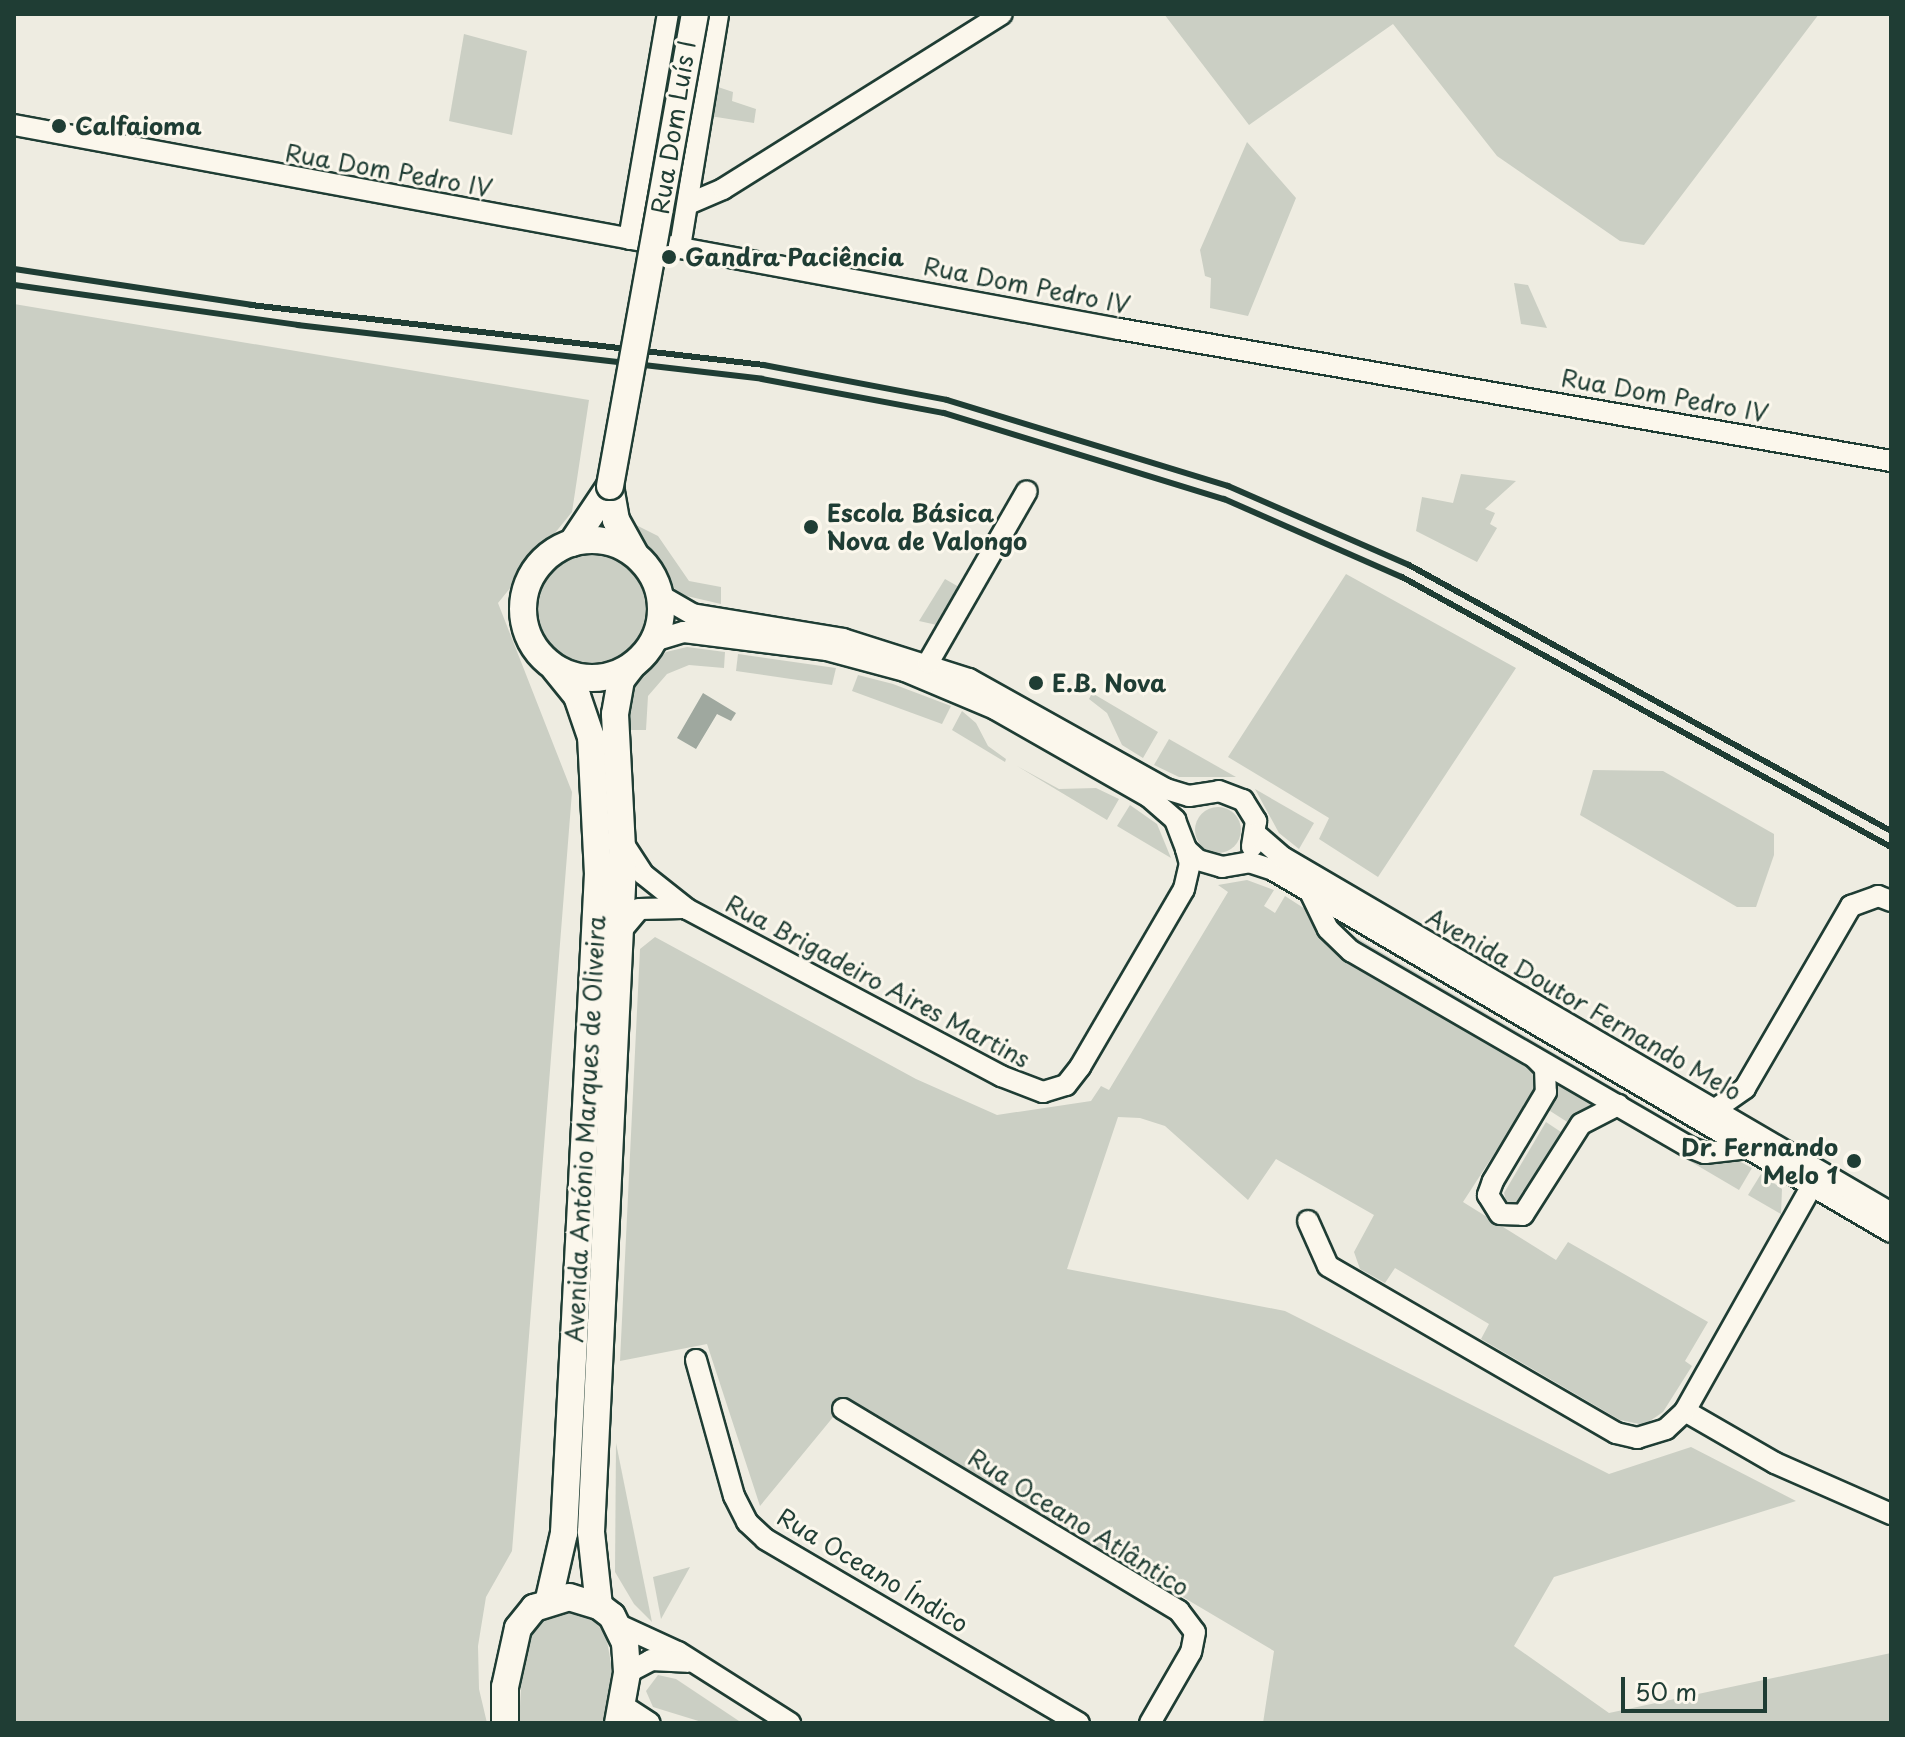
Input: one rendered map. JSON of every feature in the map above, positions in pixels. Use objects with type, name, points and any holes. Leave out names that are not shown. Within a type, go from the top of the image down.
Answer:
[{"type":"main road","points":[[610,486],[572,543],[538,565],[527,585],[522,608],[531,642],[554,668],[599,679],[632,666],[654,641],[661,596],[654,576],[634,553],[616,520],[610,486],[695,14]]},
{"type":"main road","points":[[572,543],[600,539],[634,553]]},
{"type":"main road","name":"Avenida António Marques de Oliveira","points":[[620,1714],[627,1673],[625,1643],[608,1615],[591,1532],[619,935],[629,908],[615,714],[621,680],[632,666]]},
{"type":"main road","name":"Avenida António Marques de Oliveira","points":[[549,1599],[564,1533],[597,890],[591,737],[577,696],[554,668]]},
{"type":"main road","points":[[505,1723],[505,1687],[518,1628],[549,1599],[582,1598],[608,1615]]},
{"type":"street","name":"Rua Dom Luís I","points":[[629,239],[668,14]]},
{"type":"street","name":"Rua Dom Luís I","points":[[680,247],[718,14]]},
{"type":"street","points":[[688,204],[723,189],[1002,14]]},
{"type":"street","name":"Rua Dom Pedro IV","points":[[14,125],[1119,329],[1891,461]]},
{"type":"street","points":[[928,663],[1027,491]]},
{"type":"street","name":"Avenida Doutor Fernando Melo","points":[[661,596],[692,614],[843,639],[928,663],[997,692],[1166,789],[1189,796],[1219,791],[1243,800],[1256,821],[1256,834],[1284,858],[1891,1213]]},
{"type":"street","name":"Avenida Doutor Fernando Melo","points":[[654,641],[684,632],[827,650],[905,671],[1046,737],[1149,797],[1198,860],[1228,865],[1260,865],[1891,1232]]},
{"type":"street","points":[[1184,889],[1190,864],[1184,840],[1188,807],[1207,793]]},
{"type":"street","points":[[1184,889],[1228,865],[1252,846],[1256,834]]},
{"type":"street","name":"Rua Brigadeiro Aires Martins","points":[[623,843],[643,874],[687,909],[1029,1090],[1066,1085],[1184,889]]},
{"type":"street","points":[[597,890],[629,908]]},
{"type":"street","points":[[1310,892],[1336,941],[1705,1153],[1749,1148]]},
{"type":"street","points":[[1714,1110],[1745,1088],[1851,906],[1878,896],[1891,901]]},
{"type":"street","name":"Rua Brigadeiro Aires Martins","points":[[629,908],[671,905],[687,909]]},
{"type":"street","points":[[1532,1055],[1545,1068],[1546,1092],[1493,1181],[1488,1195],[1500,1214],[1511,1218],[1533,1205],[1581,1124],[1618,1105]]},
{"type":"street","points":[[1308,1221],[1328,1266],[1616,1433],[1637,1438],[1666,1429],[1685,1411],[1812,1186]]},
{"type":"street","name":"Rua Oceano Índico","points":[[696,1360],[734,1496],[747,1522],[765,1539],[1079,1723]]},
{"type":"street","name":"Rua Oceano Atlântico","points":[[843,1409],[1179,1611],[1195,1632],[1191,1652],[1150,1723]]},
{"type":"street","points":[[1685,1411],[1761,1456],[1891,1514]]},
{"type":"street","points":[[608,1615],[790,1723]]},
{"type":"street","points":[[627,1673],[651,1660],[691,1663]]},
{"type":"street","points":[[620,1714],[650,1723]]},
{"type":"shaded area","points":[[1164,14],[1819,14],[1644,245],[1620,241],[1497,156],[1393,24],[1249,125]]},
{"type":"shaded area","points":[[464,34],[527,51],[512,135],[449,121]]},
{"type":"shaded area","points":[[715,86],[733,92],[732,101],[756,109],[754,123],[710,116]]},
{"type":"shaded area","points":[[1247,142],[1296,198],[1248,316],[1210,308],[1211,278],[1205,276],[1200,250]]},
{"type":"shaded area","points":[[1514,283],[1528,285],[1547,328],[1521,324]]},
{"type":"shaded area","points":[[14,304],[589,400],[572,512],[498,603],[572,792],[512,1551],[486,1597],[478,1646],[479,1689],[487,1723],[14,1723]]},
{"type":"shaded area","points":[[1461,474],[1516,481],[1485,509],[1495,513],[1490,524],[1497,528],[1477,562],[1416,531],[1422,497],[1453,503]]},
{"type":"shaded area","points":[[632,523],[658,536],[689,581],[721,587],[721,604],[678,594]]},
{"type":"shaded area","points":[[591,552],[613,556],[632,569],[645,588],[649,610],[645,632],[632,651],[613,664],[591,668],[569,664],[550,651],[537,632],[533,610],[537,588],[550,569],[569,556]]},
{"type":"shaded area","points":[[1346,574],[1516,668],[1378,877],[1319,839],[1329,818],[1228,757]]},
{"type":"shaded area","points":[[945,579],[959,587],[937,625],[919,621]]},
{"type":"shaded area","points":[[687,647],[725,652],[724,668],[689,665],[667,674],[648,696],[646,730],[626,730],[633,689],[666,652]]},
{"type":"shaded area","points":[[738,654],[836,668],[832,685],[736,671]]},
{"type":"shaded area","points":[[858,675],[893,684],[951,706],[942,724],[852,691]]},
{"type":"shaded area","points":[[703,693],[736,713],[731,721],[717,714],[696,749],[677,738]]},
{"type":"shaded area","points":[[1092,693],[1158,732],[1143,758],[1122,745],[1107,713],[1089,699]]},
{"type":"shaded area","points":[[962,711],[976,723],[988,746],[1006,759],[1005,762],[952,730]]},
{"type":"shaded area","points":[[1169,739],[1236,777],[1179,777],[1154,765]]},
{"type":"shaded area","points":[[1017,766],[1059,789],[1096,788],[1119,799],[1107,820]]},
{"type":"shaded area","points":[[1593,770],[1663,771],[1774,834],[1774,855],[1756,907],[1737,907],[1580,815]]},
{"type":"shaded area","points":[[1255,789],[1314,823],[1299,849],[1279,833]]},
{"type":"shaded area","points":[[1130,805],[1157,824],[1171,858],[1117,826]]},
{"type":"shaded area","points":[[1218,807],[1234,814],[1241,830],[1234,846],[1218,853],[1202,846],[1195,830],[1202,814]]},
{"type":"shaded area","points":[[1247,880],[1274,890],[1264,906],[1275,913],[1285,896],[1313,914],[1346,960],[1484,1041],[1488,1035],[1527,1058],[1541,1082],[1507,1148],[1496,1151],[1463,1202],[1556,1260],[1568,1242],[1708,1322],[1685,1361],[1692,1366],[1663,1412],[1644,1425],[1620,1420],[1481,1339],[1489,1324],[1395,1268],[1385,1283],[1360,1269],[1354,1252],[1374,1215],[1276,1159],[1248,1200],[1165,1126],[1140,1118],[1118,1117],[1067,1269],[1285,1311],[1609,1474],[1691,1447],[1796,1501],[1554,1577],[1514,1646],[1609,1713],[1891,1653],[1891,1723],[1263,1723],[1274,1651],[848,1399],[760,1506],[707,1344],[620,1361],[640,949],[655,937],[916,1079],[997,1115],[1091,1101],[1101,1086],[1109,1090],[1228,892],[1218,885]]},
{"type":"shaded area","points":[[1333,924],[1713,1146],[1702,1146],[1341,937]]},
{"type":"shaded area","points":[[1555,1076],[1597,1101],[1572,1125],[1547,1109]]},
{"type":"shaded area","points":[[1546,1122],[1561,1132],[1519,1202],[1507,1205],[1504,1193]]},
{"type":"shaded area","points":[[1674,1145],[1735,1159],[1752,1168],[1739,1190],[1671,1150]]},
{"type":"shaded area","points":[[1761,1174],[1782,1189],[1781,1214],[1748,1195]]},
{"type":"shaded area","points":[[616,1443],[652,1622],[634,1604],[615,1572]]},
{"type":"shaded area","points":[[690,1567],[661,1619],[653,1577]]},
{"type":"shaded area","points":[[574,1612],[591,1617],[606,1635],[612,1669],[604,1723],[519,1723],[522,1671],[534,1629],[552,1613]]},
{"type":"shaded area","points":[[658,1675],[676,1679],[742,1723],[705,1723],[653,1707],[646,1691]]},
{"type":"railway","points":[[14,269],[251,305],[764,365],[947,400],[1228,486],[1409,565],[1891,831]]},
{"type":"railway","points":[[14,285],[298,325],[762,379],[944,413],[1224,499],[1402,577],[1891,847]]},
{"type":"place","name":"Calfaioma","points":[[59,126]]},
{"type":"place","name":"Gandra Paciência","points":[[669,257]]},
{"type":"place","name":"Escola Básica Nova de Valongo","points":[[811,527]]},
{"type":"place","name":"E.B. Nova","points":[[1036,683]]},
{"type":"place","name":"Dr. Fernando Melo 1","points":[[1854,1161]]}]
